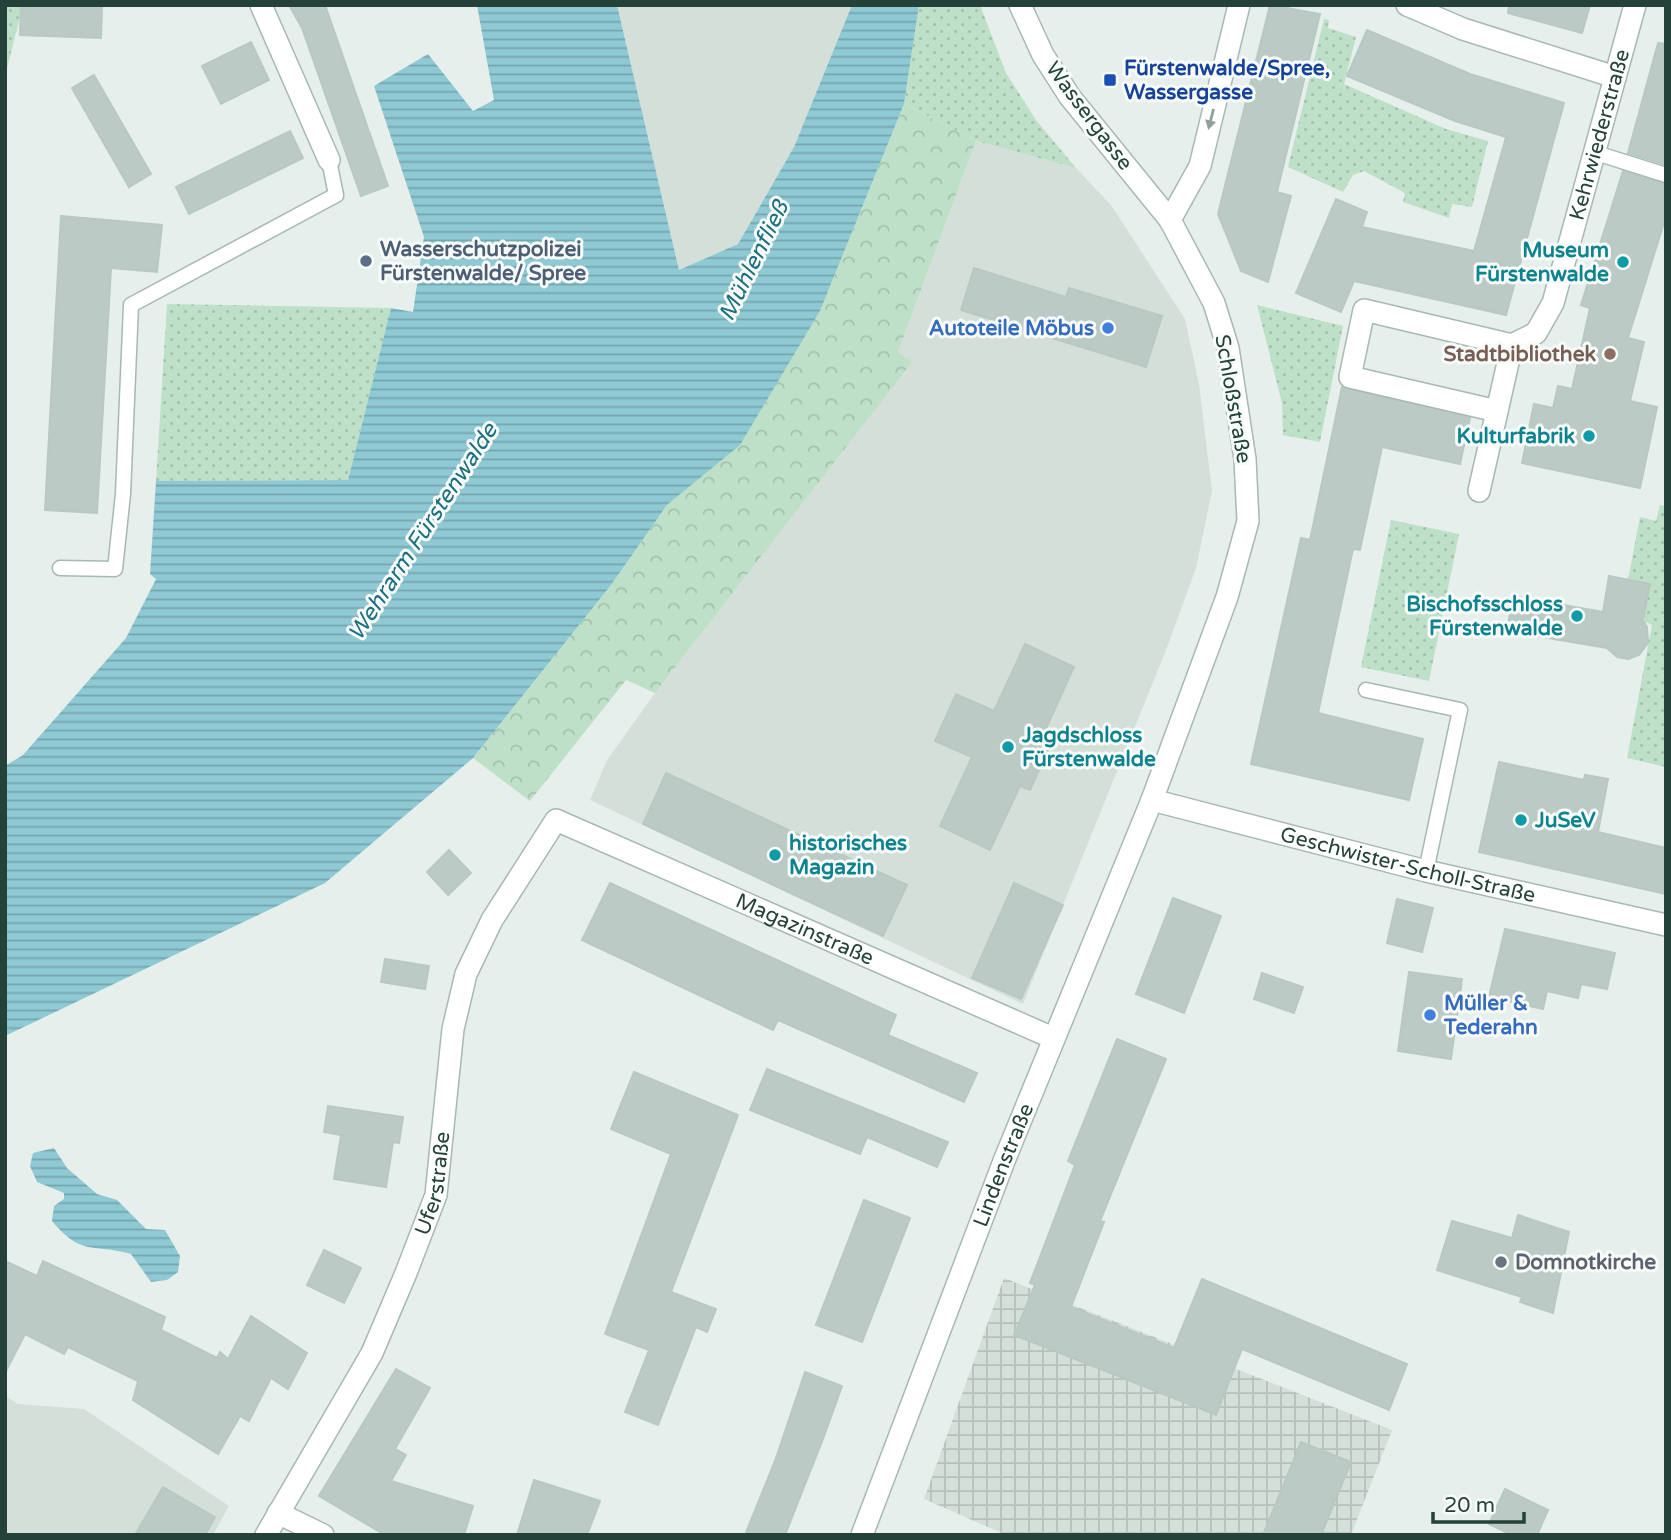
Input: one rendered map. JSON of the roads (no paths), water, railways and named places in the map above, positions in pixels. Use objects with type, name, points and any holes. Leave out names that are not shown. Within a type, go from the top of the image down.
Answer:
[{"type":"street","points":[[261,5],[329,160]]},
{"type":"street","name":"Wassergasse","points":[[1020,5],[1043,55],[1070,97],[1170,220]]},
{"type":"street","points":[[1170,220],[1200,166],[1239,5]]},
{"type":"street","points":[[1407,5],[1463,29],[1615,77]]},
{"type":"street","name":"Kehrwiederstraße","points":[[1512,345],[1535,334],[1553,303],[1635,5]]},
{"type":"street","name":"Schloßstraße","points":[[1152,800],[1227,597],[1248,521],[1245,459],[1228,348],[1213,303],[1170,220]]},
{"type":"street","points":[[1479,491],[1512,345],[1364,310],[1350,377],[1497,411]]},
{"type":"street","name":"Geschwister-Scholl-Straße","points":[[1152,800],[1426,871],[1666,925]]},
{"type":"street","name":"Lindenstraße","points":[[862,1535],[1053,1038],[1152,800]]},
{"type":"street","name":"Magazinstraße","points":[[556,820],[1053,1038]]},
{"type":"street","name":"Uferstraße","points":[[266,1535],[372,1353],[406,1273],[436,1195],[453,1029],[466,974],[492,920],[556,820]]},
{"type":"street","points":[[278,1513],[323,1535]]},
{"type":"lane","points":[[1594,152],[1666,175]]},
{"type":"lane","points":[[60,568],[114,569],[123,494],[131,305],[335,195],[329,160]]},
{"type":"lane","points":[[1366,690],[1460,710],[1426,871]]},
{"type":"water","points":[[477,5],[617,5],[679,270],[738,244],[794,147],[852,5],[919,5],[904,104],[820,311],[740,445],[667,505],[611,585],[473,758],[325,883],[5,1036],[5,766],[23,755],[126,638],[156,579],[150,574],[156,481],[348,480],[391,308],[413,312],[424,237],[374,86],[428,54],[473,111],[494,100]]},
{"type":"water","points":[[54,1148],[67,1168],[97,1194],[117,1200],[146,1229],[165,1230],[180,1256],[178,1272],[167,1280],[151,1282],[131,1254],[89,1247],[72,1240],[62,1232],[52,1221],[54,1206],[64,1199],[64,1193],[37,1182],[30,1166],[33,1153]]},
{"type":"place","name":"Fürstenwalde/Spree, Wassergasse","points":[[1110,80]]},
{"type":"place","name":"Wasserschutzpolizei Fürstenwalde/ Spree","points":[[366,261]]},
{"type":"place","name":"Museum Fürstenwalde","points":[[1623,262]]},
{"type":"place","name":"Autoteile Möbus","points":[[1108,328]]},
{"type":"place","name":"Stadtbibliothek","points":[[1610,354]]},
{"type":"place","name":"Kulturfabrik","points":[[1589,436]]},
{"type":"place","name":"Bischofsschloss Fürstenwalde","points":[[1577,616]]},
{"type":"place","name":"Jagdschloss Fürstenwalde","points":[[1008,747]]},
{"type":"place","name":"JuSeV","points":[[1521,820]]},
{"type":"place","name":"historisches Magazin","points":[[775,855]]},
{"type":"place","name":"Müller & Tederahn","points":[[1430,1015]]},
{"type":"place","name":"Domnotkirche","points":[[1501,1262]]},
{"type":"water label","name":"Mühlenfließ","points":[[754,261]]},
{"type":"water label","name":"Wehrarm Fürstenwalde","points":[[423,532]]}]
